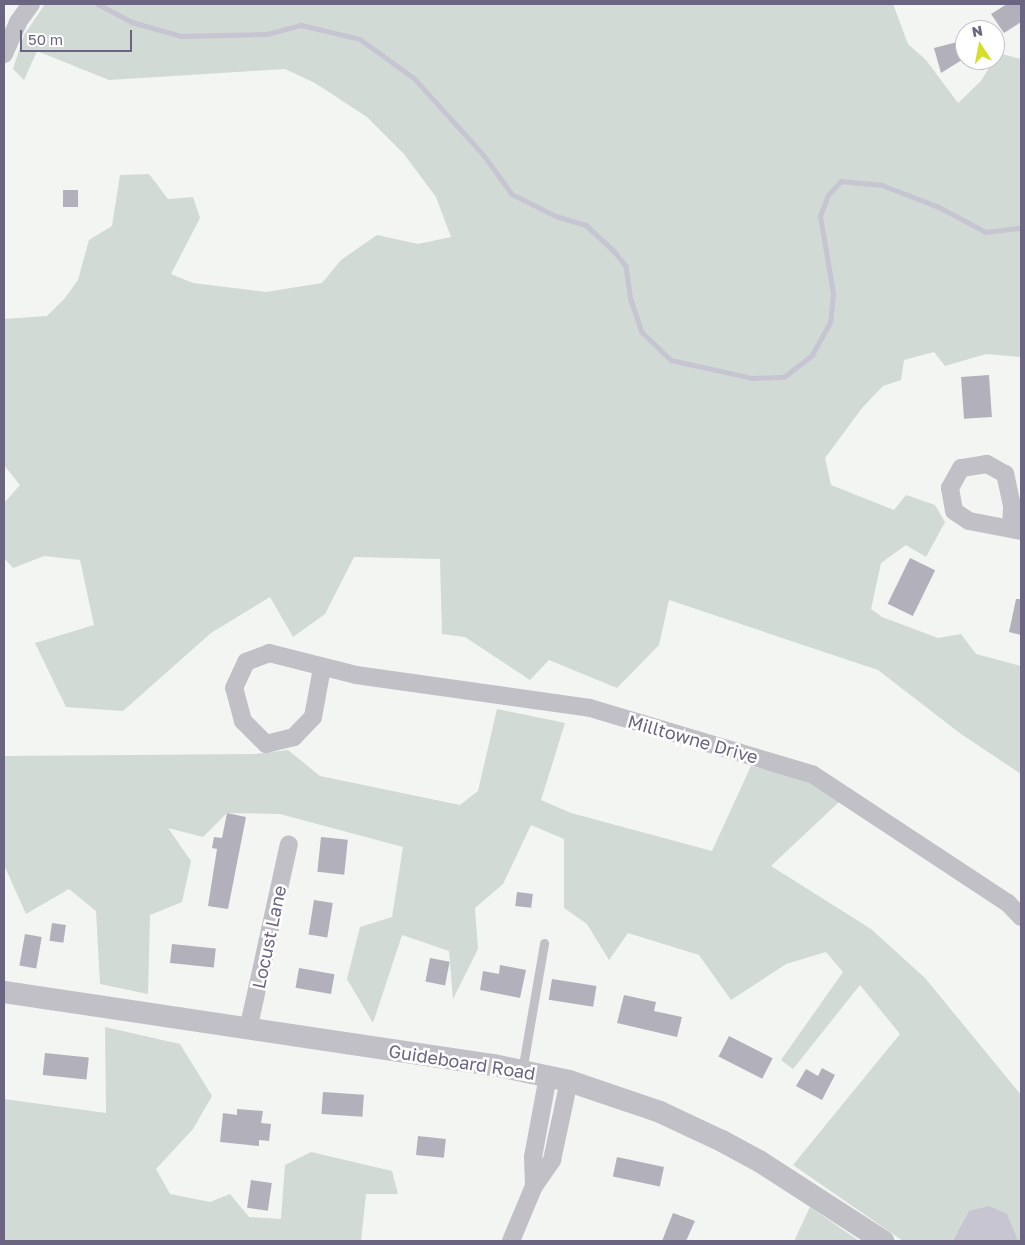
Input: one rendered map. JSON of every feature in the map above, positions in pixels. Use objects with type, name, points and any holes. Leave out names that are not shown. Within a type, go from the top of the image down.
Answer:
[{"type":"street","points":[[4,54],[18,22],[31,4]]},
{"type":"street","name":"Milltowne Drive","points":[[322,668],[313,717],[294,737],[266,744],[243,721],[234,688],[246,662],[270,653],[322,668],[590,708],[812,774],[1008,903],[1021,917]]},
{"type":"street","name":"Locust Lane","points":[[248,1030],[289,844]]},
{"type":"street","name":"Guideboard Road","points":[[4,992],[558,1078],[660,1112],[722,1141],[759,1160],[883,1241]]},
{"type":"street","points":[[511,1241],[534,1186],[533,1157],[558,1078]]},
{"type":"lane","points":[[522,1071],[544,943]]},
{"type":"shaded area","points":[[45,4],[893,4],[908,44],[926,60],[958,103],[981,81],[988,70],[1005,70],[1005,55],[1021,59],[1021,357],[986,354],[945,366],[934,352],[904,360],[901,380],[883,386],[862,408],[825,458],[831,485],[894,510],[906,495],[935,505],[945,522],[926,557],[906,545],[881,563],[871,609],[882,617],[938,638],[961,634],[976,654],[1021,666],[1021,774],[961,734],[878,670],[669,600],[659,645],[617,688],[549,660],[530,680],[465,637],[442,634],[440,559],[354,557],[325,614],[293,637],[270,597],[211,633],[123,711],[66,707],[35,643],[94,625],[80,560],[44,556],[13,568],[4,558],[4,503],[20,485],[4,465],[4,319],[47,316],[65,298],[78,280],[89,240],[112,226],[120,175],[149,174],[168,199],[193,197],[200,218],[171,274],[193,283],[266,292],[322,283],[341,260],[377,235],[418,244],[451,237],[436,197],[404,154],[367,117],[315,83],[285,69],[109,80],[37,51],[24,80],[13,69],[24,35]]},
{"type":"shaded area","points":[[497,709],[565,723],[541,800],[571,813],[712,851],[751,766],[805,779],[840,801],[771,866],[871,929],[925,978],[1021,1095],[1021,1241],[903,1241],[793,1165],[900,1034],[860,985],[793,1069],[781,1060],[843,972],[826,952],[786,964],[731,1000],[699,955],[628,933],[609,960],[587,924],[564,908],[564,839],[531,825],[503,884],[475,908],[478,949],[453,999],[449,951],[402,935],[373,1023],[347,979],[360,927],[392,917],[403,847],[280,814],[227,813],[203,837],[168,828],[191,861],[182,902],[150,915],[148,994],[100,984],[96,911],[69,889],[26,914],[4,865],[4,756],[256,754],[288,750],[320,776],[460,805],[478,791]]},
{"type":"shaded area","points":[[105,1027],[180,1044],[212,1096],[193,1129],[156,1169],[170,1194],[210,1202],[230,1194],[249,1217],[281,1219],[285,1165],[311,1152],[392,1171],[398,1194],[366,1194],[361,1241],[4,1241],[4,1099],[106,1113]]},
{"type":"shaded area","points":[[989,1206],[1007,1214],[1018,1241],[953,1241],[969,1211]]},
{"type":"shaded area","points":[[810,1207],[859,1241],[794,1241]]},
{"type":"building","points":[[1007,4],[1021,4],[1021,22],[1005,32],[1005,20],[995,20],[991,14]]},
{"type":"building","points":[[955,43],[955,64],[941,73],[934,48]]},
{"type":"building","points":[[63,190],[78,190],[78,207],[63,207]]},
{"type":"building","points":[[989,375],[992,417],[964,419],[961,377]]},
{"type":"building","points":[[910,558],[935,570],[913,616],[888,604]]},
{"type":"building","points":[[1016,599],[1021,599],[1021,635],[1009,632]]},
{"type":"building","points":[[227,813],[246,817],[228,909],[208,906],[217,849],[212,848],[214,837],[222,838]]},
{"type":"building","points":[[321,837],[348,840],[344,875],[317,872]]},
{"type":"building","points":[[517,892],[533,894],[531,908],[515,906]]},
{"type":"building","points":[[314,900],[333,903],[327,938],[309,935]]},
{"type":"building","points":[[52,923],[66,925],[63,943],[49,941]]},
{"type":"building","points":[[25,934],[42,937],[36,968],[19,966]]},
{"type":"building","points":[[172,944],[216,949],[214,967],[170,963]]},
{"type":"building","points":[[430,958],[450,962],[445,985],[425,982]]},
{"type":"building","points":[[500,965],[526,970],[520,998],[480,990],[483,971],[499,974]]},
{"type":"building","points":[[299,968],[334,974],[331,994],[296,988]]},
{"type":"building","points":[[552,979],[596,986],[593,1007],[549,1000]]},
{"type":"building","points":[[624,995],[656,1002],[654,1011],[682,1017],[677,1037],[617,1023]]},
{"type":"building","points":[[729,1036],[773,1058],[762,1079],[719,1056]]},
{"type":"building","points":[[45,1053],[89,1058],[86,1079],[43,1075]]},
{"type":"building","points":[[822,1068],[835,1075],[822,1100],[796,1086],[806,1069],[818,1076]]},
{"type":"building","points":[[323,1092],[364,1095],[362,1117],[321,1114]]},
{"type":"building","points":[[237,1109],[263,1111],[261,1123],[271,1124],[269,1141],[259,1140],[259,1146],[220,1142],[223,1113],[237,1115]]},
{"type":"building","points":[[418,1136],[446,1139],[444,1158],[416,1155]]},
{"type":"building","points":[[617,1157],[664,1167],[660,1187],[613,1177]]},
{"type":"building","points":[[251,1180],[272,1183],[268,1211],[247,1208]]},
{"type":"building","points":[[673,1213],[695,1221],[686,1241],[662,1241]]},
{"type":"waterway","points":[[98,4],[132,22],[181,36],[267,34],[301,25],[360,39],[414,78],[483,154],[512,194],[556,216],[586,225],[614,251],[626,266],[631,300],[642,332],[671,360],[752,378],[784,377],[812,355],[830,323],[833,293],[820,216],[828,195],[841,181],[882,185],[939,207],[986,232],[1021,228]]}]
